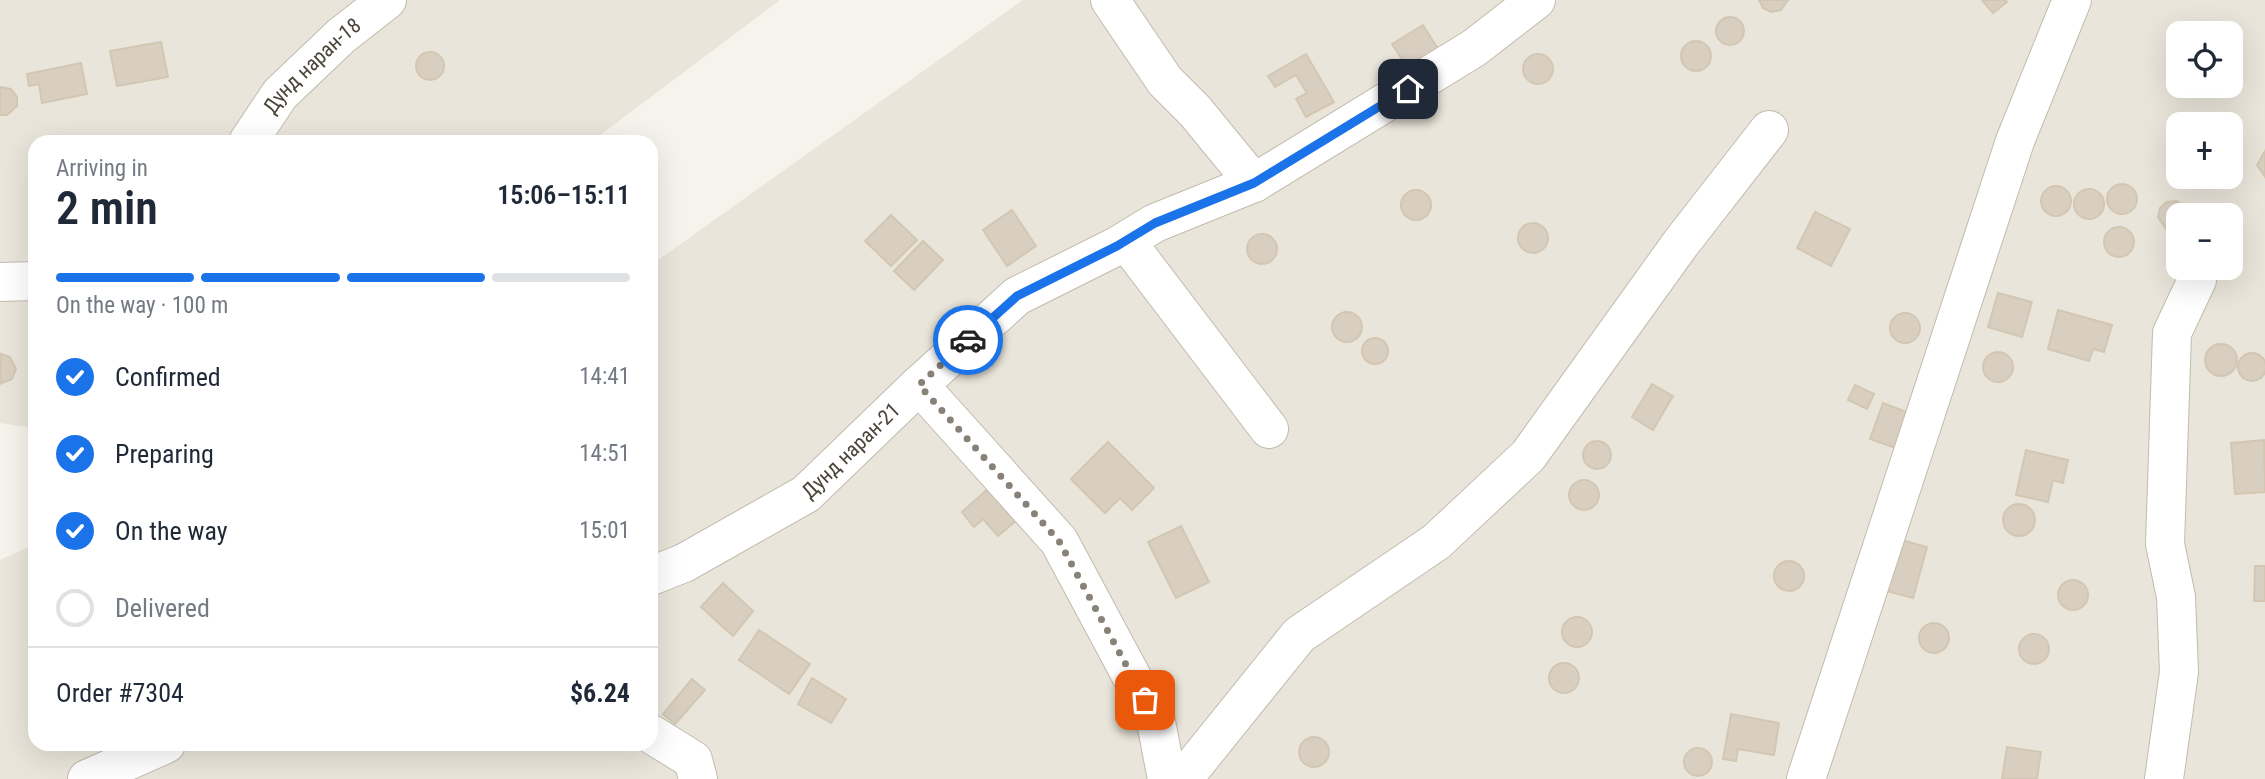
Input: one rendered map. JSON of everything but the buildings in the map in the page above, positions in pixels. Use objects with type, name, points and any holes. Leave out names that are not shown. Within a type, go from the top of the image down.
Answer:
[{"type":"street","name":"Дунд наран-18","points":[[253,135],[280,94],[341,36],[387,0]]},
{"type":"street","points":[[1110,0],[1166,81],[1195,111],[1254,183]]},
{"type":"street","name":"Дунд наран-21","points":[[658,573],[684,563],[806,494],[919,385],[1017,296],[1126,241],[1155,223],[1254,183],[1474,48],[1536,0]]},
{"type":"street","points":[[1806,779],[2015,141],[2072,0]]},
{"type":"street","points":[[1183,779],[1299,635],[1436,542],[1528,456],[1681,243],[1769,130]]},
{"type":"street","points":[[1126,241],[1269,429]]},
{"type":"street","points":[[2164,779],[2179,672],[2176,597],[2165,544],[2172,333],[2197,280]]},
{"type":"street","points":[[0,282],[28,281]]},
{"type":"street","points":[[919,385],[1059,541],[1156,722],[1167,779]]},
{"type":"street","points":[[658,738],[693,760],[698,779]]},
{"type":"street","points":[[87,779],[150,751]]},
{"type":"shaded area","points":[[0,0],[780,0],[600,135],[28,135],[28,427],[0,423]]},
{"type":"shaded area","points":[[1023,0],[2265,0],[2265,779],[0,779],[0,560],[28,547],[28,751],[658,751],[658,260]]},
{"type":"way so far","points":[[968,340],[919,385],[1059,541],[1145,700]]},
{"type":"route","points":[[968,340],[1017,296],[1117,246],[1155,223],[1254,183],[1408,89]]}]
